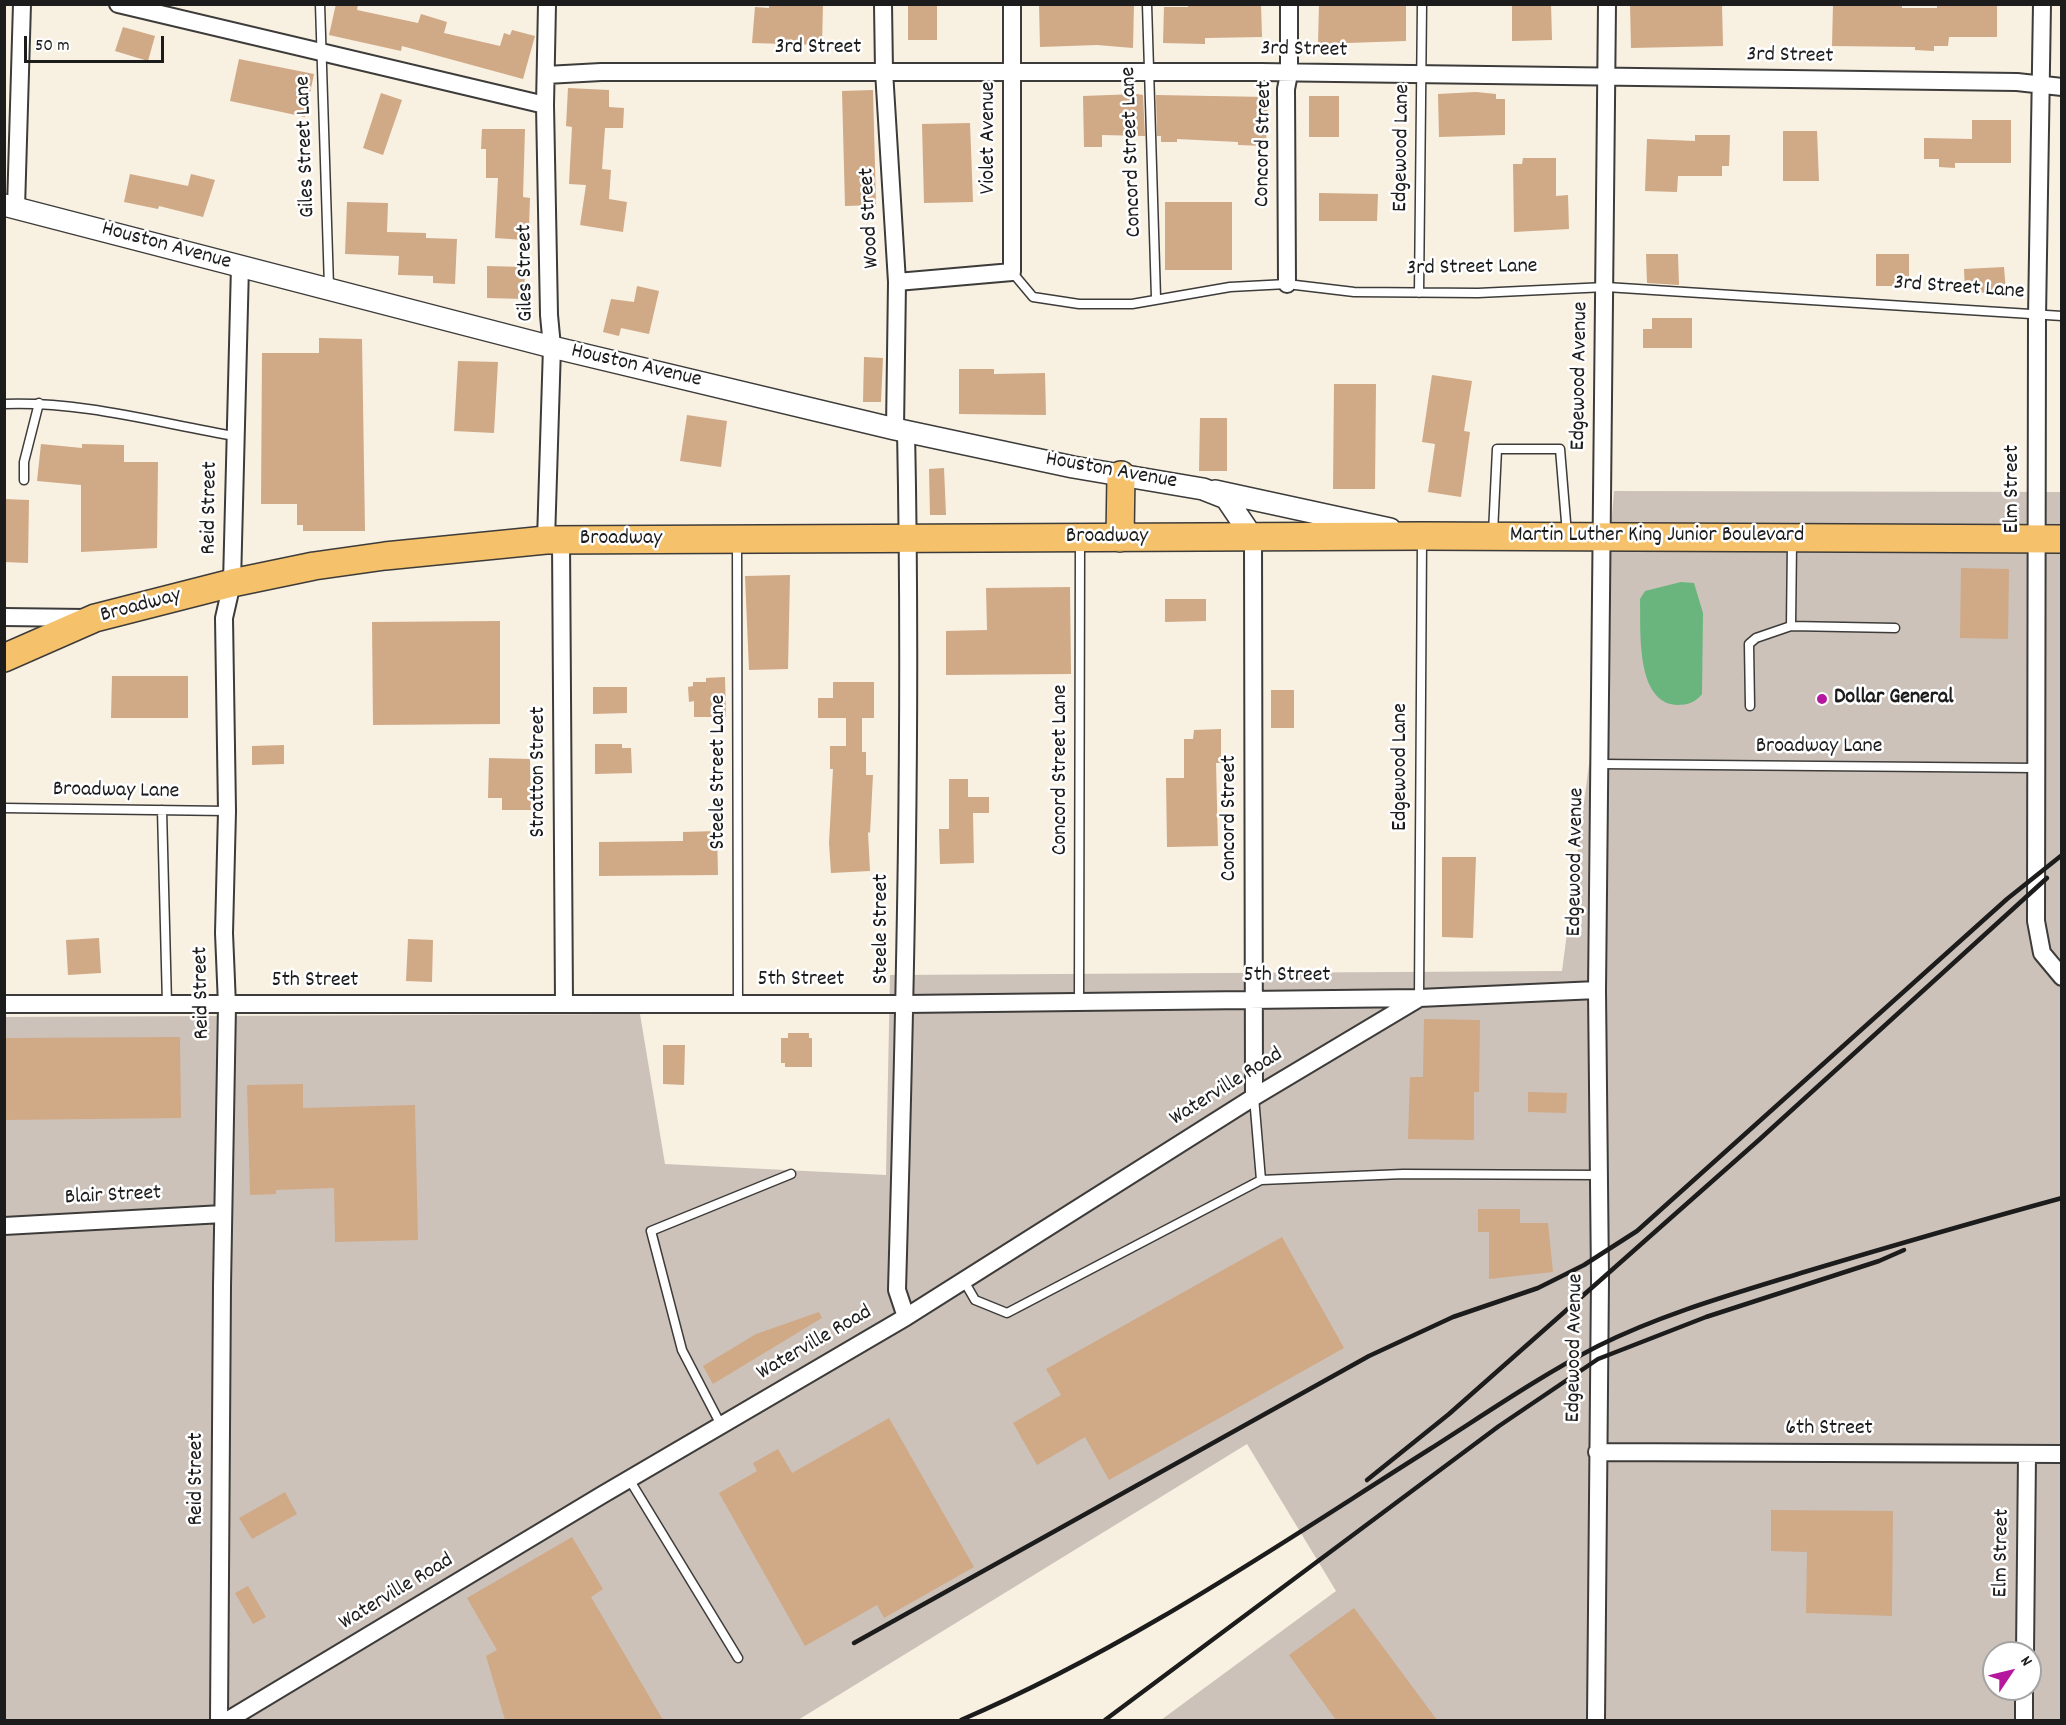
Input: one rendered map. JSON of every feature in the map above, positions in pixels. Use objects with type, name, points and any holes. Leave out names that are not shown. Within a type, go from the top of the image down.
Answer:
[{"type":"main road","points":[[1120,538],[1121,475]]},
{"type":"main road","name":"Martin Luther King Junior Boulevard","points":[[1253,538],[1422,536],[2049,539]]},
{"type":"main road","name":"Broadway","points":[[4,658],[95,618],[232,583],[314,566],[385,556],[554,540],[1253,538]]},
{"type":"street","points":[[10,207],[22,4]]},
{"type":"street","points":[[118,4],[545,105]]},
{"type":"street","name":"Giles Street","points":[[547,4],[545,105],[552,347],[554,540]]},
{"type":"street","name":"Wood Street","points":[[883,4],[884,71],[897,282],[901,430],[908,540]]},
{"type":"street","name":"Violet Avenue","points":[[1012,4],[1012,272]]},
{"type":"street","name":"Concord Street","points":[[1287,284],[1286,89],[1289,74],[1289,4]]},
{"type":"street","name":"Edgewood Avenue","points":[[1596,1720],[1599,1175],[1597,990],[1604,538],[1601,510],[1606,287],[1607,4]]},
{"type":"street","name":"Elm Street","points":[[2042,4],[2037,317],[2049,539],[2036,768],[2036,921],[2042,953],[2057,973]]},
{"type":"street","name":"3rd Street","points":[[546,75],[601,72],[884,71],[1013,74],[1422,74],[2017,82],[2041,87],[2061,87]]},
{"type":"street","name":"Houston Avenue","points":[[10,207],[240,267],[329,287],[552,347],[901,430],[1121,475],[1203,489],[1226,498],[1253,538]]},
{"type":"street","name":"Reid Street","points":[[219,1720],[227,1005],[224,933],[227,811],[224,618],[232,583],[240,267]]},
{"type":"street","points":[[897,282],[1012,272]]},
{"type":"street","points":[[1203,489],[1422,536]]},
{"type":"street","name":"Concord Street","points":[[1253,538],[1254,1097]]},
{"type":"street","name":"Stratton Street","points":[[554,540],[564,1003]]},
{"type":"street","name":"Steele Street","points":[[906,1317],[897,1290],[905,1004],[908,540]]},
{"type":"street","points":[[4,617],[95,618]]},
{"type":"street","name":"5th Street","points":[[4,1004],[905,1004],[1419,998],[1597,990]]},
{"type":"street","name":"Waterville Road","points":[[228,1720],[629,1479],[906,1317],[1254,1097],[1419,998]]},
{"type":"street","name":"Blair Street","points":[[4,1226],[223,1214]]},
{"type":"street","name":"6th Street","points":[[1597,1452],[2061,1454]]},
{"type":"street","name":"Elm Street","points":[[2025,1641],[2027,1454]]},
{"type":"street","points":[[2024,1701],[2024,1720]]},
{"type":"lane","name":"Giles Street Lane","points":[[320,4],[329,287]]},
{"type":"lane","name":"Concord Street Lane","points":[[1147,4],[1147,73],[1156,298]]},
{"type":"lane","name":"Edgewood Lane","points":[[1419,293],[1422,4]]},
{"type":"lane","name":"3rd Street Lane","points":[[1012,272],[1033,297],[1078,304],[1132,304],[1156,298],[1230,287],[1287,284],[1354,292],[1419,293],[1606,287],[2037,317],[2061,316]]},
{"type":"lane","points":[[4,404],[39,403],[100,409],[235,436]]},
{"type":"lane","points":[[24,480],[24,462],[39,403]]},
{"type":"lane","points":[[1493,537],[1497,449],[1560,448],[1567,538]]},
{"type":"lane","name":"Edgewood Lane","points":[[1419,998],[1422,536]]},
{"type":"lane","points":[[1791,626],[1792,538]]},
{"type":"lane","name":"Concord Street Lane","points":[[1079,1001],[1080,539]]},
{"type":"lane","name":"Steele Street Lane","points":[[737,540],[738,1004]]},
{"type":"lane","points":[[1750,706],[1749,644],[1756,638],[1791,626],[1895,628]]},
{"type":"lane","name":"Broadway Lane","points":[[1601,764],[2036,768]]},
{"type":"lane","name":"Broadway Lane","points":[[4,808],[227,811]]},
{"type":"lane","points":[[162,810],[167,1005]]},
{"type":"lane","points":[[1254,1097],[1261,1180]]},
{"type":"lane","points":[[721,1425],[682,1350],[651,1231],[791,1174]]},
{"type":"lane","points":[[964,1281],[975,1300],[1007,1313],[1261,1180],[1403,1174],[1599,1175]]},
{"type":"lane","points":[[629,1479],[738,1658]]},
{"type":"shaded area","points":[[1614,491],[2061,492],[2061,1720],[1161,1720],[1336,1591],[1247,1444],[798,1720],[5,1720],[4,1017],[640,1014],[665,1164],[886,1175],[890,975],[1562,971],[1597,703]]},
{"type":"green space","points":[[1681,582],[1694,583],[1703,613],[1702,694],[1691,702],[1677,705],[1663,701],[1654,692],[1647,678],[1641,645],[1640,599],[1645,591]]},
{"type":"building","points":[[336,4],[358,4],[357,10],[418,23],[421,14],[447,22],[444,33],[500,46],[504,33],[510,35],[512,30],[535,36],[523,79],[402,46],[401,51],[329,35]]},
{"type":"building","points":[[769,4],[823,4],[822,45],[752,43],[755,7],[769,8]]},
{"type":"building","points":[[908,4],[937,4],[937,40],[908,40]]},
{"type":"building","points":[[1039,4],[1134,4],[1133,48],[1097,45],[1040,47]]},
{"type":"building","points":[[1188,4],[1261,4],[1262,37],[1205,38],[1205,44],[1163,43],[1164,7],[1188,7]]},
{"type":"building","points":[[1319,4],[1406,6],[1406,41],[1318,44]]},
{"type":"building","points":[[1551,4],[1552,40],[1512,41],[1512,5]]},
{"type":"building","points":[[1630,4],[1722,4],[1723,46],[1631,48]]},
{"type":"building","points":[[1833,4],[1902,4],[1902,8],[1937,8],[1937,4],[1997,4],[1997,37],[1949,37],[1948,46],[1934,46],[1934,51],[1915,50],[1915,47],[1832,46]]},
{"type":"building","points":[[123,27],[155,36],[148,61],[115,51]]},
{"type":"building","points":[[239,59],[314,74],[305,117],[230,101]]},
{"type":"building","points":[[568,88],[609,90],[609,107],[624,108],[623,128],[605,128],[602,169],[611,170],[609,199],[627,202],[623,232],[580,225],[586,185],[569,184],[572,127],[566,126]]},
{"type":"building","points":[[873,90],[876,205],[845,206],[842,91]]},
{"type":"building","points":[[1476,92],[1496,94],[1496,99],[1505,99],[1505,135],[1439,137],[1438,94]]},
{"type":"building","points":[[381,93],[402,100],[383,155],[363,148]]},
{"type":"building","points":[[1143,95],[1145,136],[1102,135],[1102,147],[1084,147],[1083,96]]},
{"type":"building","points":[[1156,95],[1268,97],[1266,146],[1177,139],[1177,142],[1161,142],[1161,136],[1157,136]]},
{"type":"building","points":[[1309,96],[1339,96],[1339,137],[1309,137]]},
{"type":"building","points":[[1972,120],[2011,120],[2011,163],[1955,163],[1955,168],[1939,167],[1939,159],[1924,159],[1924,138],[1972,139]]},
{"type":"building","points":[[970,123],[973,202],[924,203],[922,124]]},
{"type":"building","points":[[482,129],[525,129],[523,197],[530,198],[529,227],[525,227],[524,240],[495,238],[498,178],[486,178],[486,149],[481,149]]},
{"type":"building","points":[[1783,131],[1817,131],[1819,181],[1783,181]]},
{"type":"building","points":[[1695,135],[1730,135],[1729,166],[1722,166],[1722,176],[1678,176],[1677,192],[1645,191],[1647,139],[1695,141]]},
{"type":"building","points":[[1523,158],[1556,158],[1556,196],[1568,195],[1569,229],[1514,232],[1513,164],[1522,164]]},
{"type":"building","points":[[130,174],[188,186],[191,174],[215,180],[203,217],[159,206],[158,209],[124,202]]},
{"type":"building","points":[[1319,193],[1378,194],[1377,221],[1319,221]]},
{"type":"building","points":[[347,202],[388,203],[387,232],[426,233],[426,238],[457,239],[455,284],[433,283],[433,276],[398,275],[399,256],[345,254]]},
{"type":"building","points":[[1165,202],[1232,202],[1232,270],[1165,270]]},
{"type":"building","points":[[1646,254],[1678,254],[1679,285],[1647,283]]},
{"type":"building","points":[[1876,254],[1909,254],[1909,286],[1876,286]]},
{"type":"building","points":[[487,266],[525,267],[524,299],[487,298]]},
{"type":"building","points":[[2004,267],[2006,292],[1965,293],[1964,269]]},
{"type":"building","points":[[637,286],[659,291],[649,334],[621,328],[619,336],[603,332],[611,299],[634,302]]},
{"type":"building","points":[[1652,318],[1692,318],[1692,348],[1643,348],[1643,329],[1652,329]]},
{"type":"building","points":[[319,338],[362,339],[365,531],[303,531],[303,525],[297,525],[297,504],[261,504],[262,353],[319,353]]},
{"type":"building","points":[[864,357],[883,358],[881,402],[863,402]]},
{"type":"building","points":[[458,361],[498,362],[494,433],[454,431]]},
{"type":"building","points":[[959,369],[994,369],[994,374],[1045,373],[1046,415],[959,414]]},
{"type":"building","points":[[1432,375],[1472,381],[1464,431],[1470,432],[1461,497],[1428,492],[1435,444],[1422,442]]},
{"type":"building","points":[[1334,384],[1376,384],[1375,489],[1333,489]]},
{"type":"building","points":[[687,415],[727,421],[721,467],[680,461]]},
{"type":"building","points":[[1200,418],[1227,418],[1227,471],[1199,471]]},
{"type":"building","points":[[41,444],[82,448],[82,444],[124,445],[124,462],[158,462],[157,548],[81,552],[81,485],[37,481]]},
{"type":"building","points":[[944,468],[946,515],[930,515],[929,469]]},
{"type":"building","points":[[4,499],[29,500],[28,563],[4,562]]},
{"type":"building","points":[[1961,568],[2009,569],[2008,639],[1960,638]]},
{"type":"building","points":[[790,575],[788,669],[749,670],[745,576]]},
{"type":"building","points":[[1070,587],[1071,674],[946,675],[946,631],[987,630],[986,588]]},
{"type":"building","points":[[1165,599],[1206,599],[1206,621],[1165,622]]},
{"type":"building","points":[[500,621],[500,724],[373,725],[372,622]]},
{"type":"building","points":[[112,676],[188,676],[188,718],[111,718]]},
{"type":"building","points":[[725,677],[726,717],[694,717],[694,701],[689,702],[688,687],[693,686],[693,682],[706,682],[706,678]]},
{"type":"building","points":[[833,682],[874,682],[874,718],[862,718],[862,752],[866,752],[866,775],[873,775],[870,833],[868,832],[870,871],[831,873],[829,843],[833,769],[830,769],[830,746],[846,746],[846,718],[818,718],[818,698],[833,698]]},
{"type":"building","points":[[593,687],[627,687],[627,713],[593,714]]},
{"type":"building","points":[[1271,690],[1294,690],[1294,728],[1271,728]]},
{"type":"building","points":[[1221,729],[1221,763],[1216,763],[1218,846],[1167,847],[1166,778],[1184,778],[1184,739],[1193,739],[1194,730]]},
{"type":"building","points":[[595,744],[622,744],[622,748],[631,748],[632,773],[595,774]]},
{"type":"building","points":[[284,745],[284,764],[252,765],[252,746]]},
{"type":"building","points":[[489,758],[530,759],[531,810],[502,810],[502,798],[488,798]]},
{"type":"building","points":[[949,779],[968,779],[968,797],[989,797],[989,813],[973,813],[974,863],[940,864],[939,829],[949,829]]},
{"type":"building","points":[[717,831],[718,875],[599,876],[599,842],[683,841],[683,832]]},
{"type":"building","points":[[1442,857],[1476,857],[1473,938],[1442,937]]},
{"type":"building","points":[[99,938],[101,973],[68,975],[66,940]]},
{"type":"building","points":[[408,939],[433,940],[432,982],[406,981]]},
{"type":"building","points":[[1424,1019],[1480,1020],[1479,1092],[1474,1092],[1474,1140],[1408,1139],[1410,1077],[1423,1077]]},
{"type":"building","points":[[788,1033],[809,1033],[809,1038],[812,1038],[812,1067],[785,1067],[785,1063],[781,1063],[781,1038],[788,1038]]},
{"type":"building","points":[[180,1037],[181,1118],[4,1120],[4,1038]]},
{"type":"building","points":[[663,1045],[685,1045],[684,1085],[663,1084]]},
{"type":"building","points":[[303,1084],[303,1108],[415,1105],[418,1240],[335,1242],[334,1188],[276,1190],[276,1194],[250,1195],[247,1085]]},
{"type":"building","points":[[1528,1092],[1567,1093],[1566,1113],[1528,1112]]},
{"type":"building","points":[[1478,1209],[1520,1209],[1520,1223],[1548,1223],[1553,1272],[1489,1279],[1489,1232],[1478,1232]]},
{"type":"building","points":[[1282,1237],[1344,1348],[1109,1480],[1085,1437],[1037,1465],[1013,1423],[1061,1395],[1046,1369]]},
{"type":"building","points":[[819,1312],[822,1318],[713,1384],[703,1366],[756,1334]]},
{"type":"building","points":[[889,1418],[974,1567],[884,1618],[877,1605],[805,1646],[719,1493],[757,1471],[753,1463],[778,1449],[792,1473]]},
{"type":"building","points":[[285,1492],[297,1514],[252,1539],[239,1518]]},
{"type":"building","points":[[1771,1510],[1893,1511],[1892,1616],[1806,1613],[1807,1552],[1771,1551]]},
{"type":"building","points":[[572,1537],[603,1589],[591,1597],[663,1720],[505,1720],[486,1656],[497,1650],[467,1598]]},
{"type":"building","points":[[248,1586],[266,1617],[253,1624],[235,1593]]},
{"type":"building","points":[[1354,1608],[1437,1720],[1336,1720],[1289,1655]]},
{"type":"railway","points":[[854,1643],[1369,1356],[1453,1317],[1538,1288],[1584,1265],[1637,1231],[2007,899],[2062,855]]},
{"type":"railway","points":[[1367,1480],[1449,1414],[1760,1139],[2047,878]]},
{"type":"railway","points":[[961,1720],[1083,1661],[1201,1594],[1534,1383],[1598,1346],[1672,1314],[1724,1297],[2062,1198]]},
{"type":"railway","points":[[1105,1720],[1499,1426],[1598,1359],[1706,1317],[1879,1261],[1904,1250]]},
{"type":"place","name":"Dollar General","points":[[1822,699]]}]
